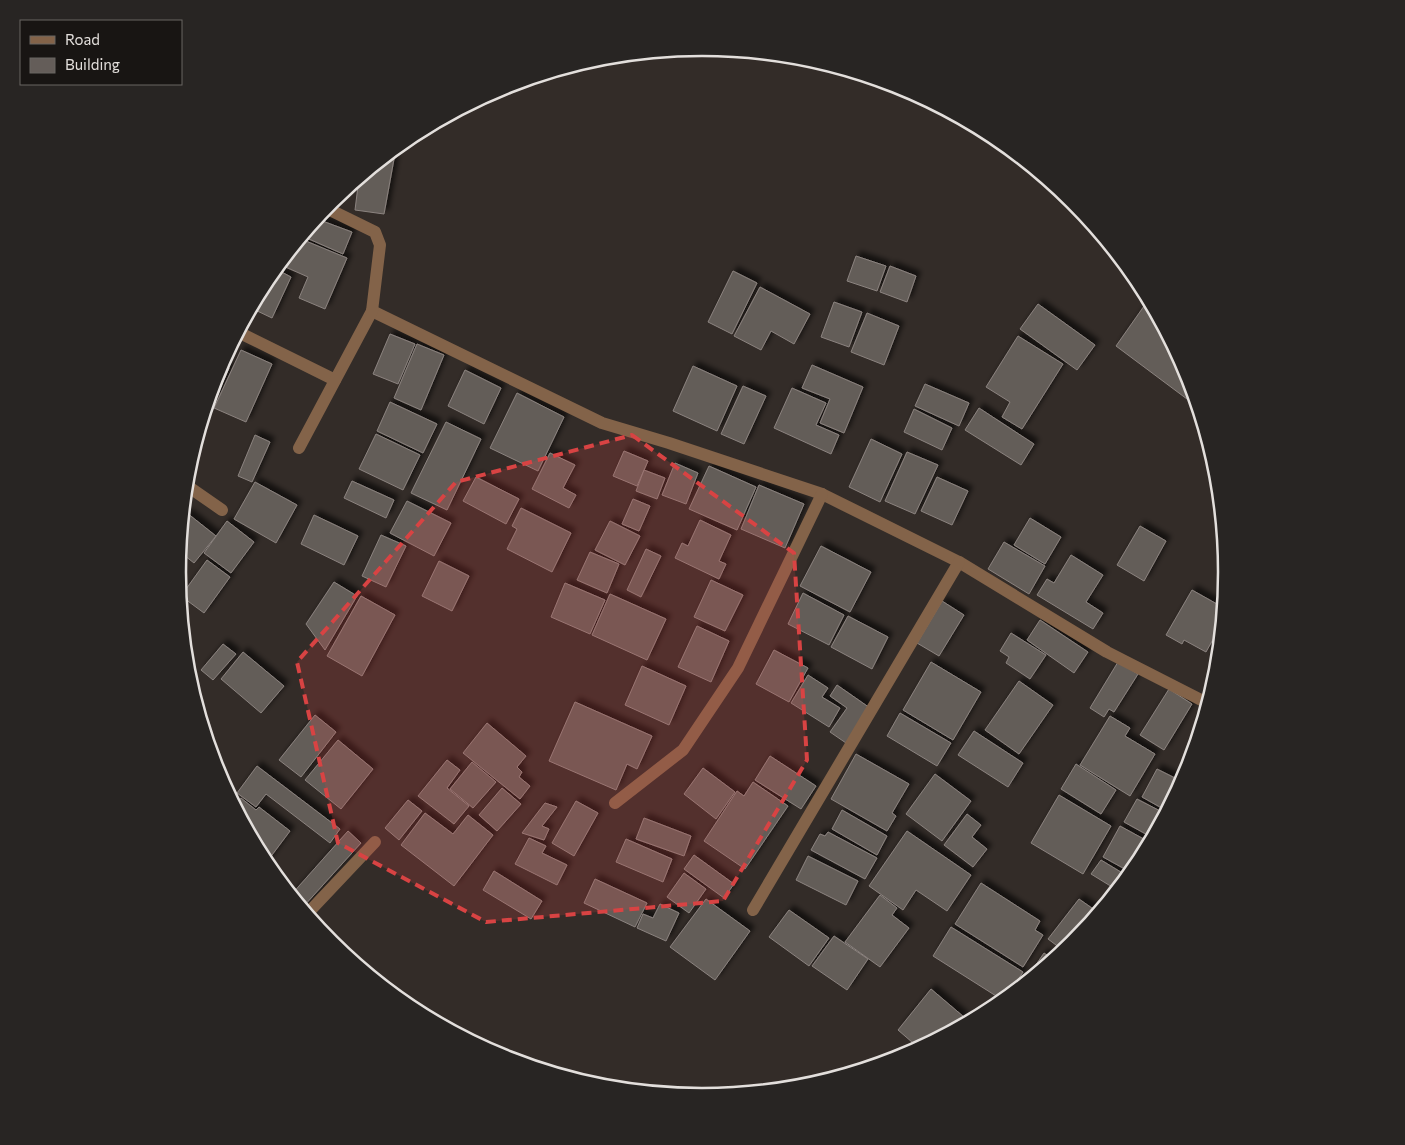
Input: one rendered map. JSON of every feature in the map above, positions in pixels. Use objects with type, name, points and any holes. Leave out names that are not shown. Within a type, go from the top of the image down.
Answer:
[{"type":"street","points":[[299,448],[372,311],[380,245],[375,232],[333,211]]},
{"type":"street","points":[[372,311],[602,423],[669,443],[822,494],[958,562],[1107,652],[1202,701]]},
{"type":"street","points":[[244,335],[335,380]]},
{"type":"street","points":[[193,490],[222,510]]},
{"type":"street","points":[[615,803],[683,750],[738,668],[822,494]]},
{"type":"street","points":[[753,910],[958,562]]},
{"type":"street","points":[[311,910],[375,842]]},
{"type":"highlighted area","points":[[632,435],[794,553],[807,760],[723,901],[486,922],[338,843],[297,662],[456,482]]},
{"type":"building","points":[[394,159],[384,214],[355,210],[358,188]]},
{"type":"building","points":[[324,221],[352,232],[343,254],[308,239]]},
{"type":"building","points":[[307,241],[347,258],[325,309],[299,298],[308,277],[286,267]]},
{"type":"building","points":[[856,256],[886,266],[877,291],[847,281]]},
{"type":"building","points":[[890,266],[916,276],[907,302],[880,292]]},
{"type":"building","points":[[733,271],[757,283],[732,334],[708,322]]},
{"type":"building","points":[[283,273],[291,277],[272,318],[257,311]]},
{"type":"building","points":[[760,287],[810,314],[794,344],[771,331],[761,350],[734,336]]},
{"type":"building","points":[[834,302],[862,312],[849,347],[821,337]]},
{"type":"building","points":[[1038,304],[1095,345],[1077,370],[1020,329]]},
{"type":"building","points":[[1144,305],[1166,344],[1188,400],[1116,346]]},
{"type":"building","points":[[867,313],[899,326],[884,365],[851,352]]},
{"type":"building","points":[[390,334],[415,344],[398,384],[373,374]]},
{"type":"building","points":[[1018,336],[1063,364],[1022,429],[1002,417],[1010,402],[986,387]]},
{"type":"building","points":[[417,344],[444,355],[421,410],[394,398]]},
{"type":"building","points":[[241,350],[272,364],[246,422],[214,408]]},
{"type":"building","points":[[812,365],[863,387],[844,433],[820,423],[830,399],[802,388]]},
{"type":"building","points":[[693,366],[737,386],[717,431],[673,411]]},
{"type":"building","points":[[465,370],[501,388],[484,424],[448,406]]},
{"type":"building","points":[[925,384],[969,403],[959,426],[915,406]]},
{"type":"building","points":[[743,386],[766,396],[744,444],[721,434]]},
{"type":"building","points":[[792,388],[826,403],[816,425],[839,435],[831,454],[774,428]]},
{"type":"building","points":[[517,393],[564,417],[538,471],[490,448]]},
{"type":"building","points":[[390,402],[437,424],[423,453],[377,431]]},
{"type":"building","points":[[979,408],[1034,444],[1021,465],[965,430]]},
{"type":"building","points":[[914,409],[952,428],[942,450],[904,432]]},
{"type":"building","points":[[446,422],[481,439],[447,510],[411,493]]},
{"type":"building","points":[[376,434],[420,455],[403,490],[359,469]]},
{"type":"building","points":[[255,435],[270,442],[252,482],[238,476]]},
{"type":"building","points":[[871,439],[902,454],[880,502],[849,487]]},
{"type":"building","points":[[624,451],[648,461],[637,486],[613,476]]},
{"type":"building","points":[[907,452],[938,465],[915,514],[885,501]]},
{"type":"building","points":[[550,453],[575,465],[563,488],[576,495],[569,508],[532,489]]},
{"type":"building","points":[[675,463],[698,473],[686,504],[662,495]]},
{"type":"building","points":[[709,466],[756,487],[737,530],[689,509]]},
{"type":"building","points":[[644,470],[665,478],[657,499],[636,491]]},
{"type":"building","points":[[476,477],[519,499],[506,524],[463,501]]},
{"type":"building","points":[[937,477],[968,491],[952,525],[921,511]]},
{"type":"building","points":[[352,481],[394,500],[386,518],[344,498]]},
{"type":"building","points":[[255,482],[297,505],[276,543],[234,519]]},
{"type":"building","points":[[759,485],[804,504],[785,548],[741,529]]},
{"type":"building","points":[[633,499],[650,506],[639,531],[622,524]]},
{"type":"building","points":[[407,501],[451,523],[434,556],[390,533]]},
{"type":"building","points":[[521,508],[571,533],[552,572],[507,549],[517,529],[512,526]]},
{"type":"building","points":[[190,515],[216,536],[194,563],[186,557]]},
{"type":"building","points":[[314,515],[358,536],[344,565],[301,544]]},
{"type":"building","points":[[1030,518],[1061,537],[1045,564],[1014,545]]},
{"type":"building","points":[[700,520],[731,535],[719,561],[726,564],[719,579],[675,558],[682,543],[688,546]]},
{"type":"building","points":[[227,521],[254,542],[231,573],[204,553]]},
{"type":"building","points":[[610,521],[640,536],[625,565],[595,550]]},
{"type":"building","points":[[1140,526],[1166,541],[1144,581],[1117,565]]},
{"type":"building","points":[[381,535],[406,546],[386,587],[362,576]]},
{"type":"building","points":[[1004,542],[1045,566],[1029,594],[988,569]]},
{"type":"building","points":[[821,546],[871,572],[850,612],[800,586]]},
{"type":"building","points":[[646,549],[661,556],[641,597],[627,590]]},
{"type":"building","points":[[590,552],[619,564],[607,593],[577,580]]},
{"type":"building","points":[[1071,555],[1103,575],[1086,602],[1103,613],[1093,629],[1037,595],[1047,579],[1054,583]]},
{"type":"building","points":[[207,560],[230,577],[204,613],[187,600],[186,588]]},
{"type":"building","points":[[439,561],[469,576],[452,611],[422,596]]},
{"type":"building","points":[[711,580],[743,595],[725,631],[694,617]]},
{"type":"building","points":[[334,582],[357,596],[325,650],[306,624]]},
{"type":"building","points":[[565,583],[605,600],[590,634],[551,617]]},
{"type":"building","points":[[1192,590],[1218,605],[1214,637],[1206,652],[1184,640],[1182,644],[1166,635]]},
{"type":"building","points":[[803,593],[844,615],[829,645],[788,624]]},
{"type":"building","points":[[610,594],[666,619],[647,660],[592,635]]},
{"type":"building","points":[[361,596],[395,615],[362,676],[327,656]]},
{"type":"building","points":[[942,601],[964,615],[939,656],[917,643]]},
{"type":"building","points":[[848,616],[888,637],[872,669],[831,647]]},
{"type":"building","points":[[1040,620],[1088,652],[1074,673],[1027,640]]},
{"type":"building","points":[[697,626],[729,641],[711,682],[678,667]]},
{"type":"building","points":[[1011,633],[1046,655],[1030,679],[1006,663],[1009,657],[1000,651]]},
{"type":"building","points":[[223,644],[236,654],[213,680],[201,670]]},
{"type":"building","points":[[774,650],[808,668],[789,702],[756,684]]},
{"type":"building","points":[[243,652],[284,686],[261,713],[221,679]]},
{"type":"building","points":[[931,662],[981,692],[953,740],[903,710]]},
{"type":"building","points":[[1118,662],[1138,674],[1114,712],[1109,709],[1104,717],[1090,708]]},
{"type":"building","points":[[642,666],[686,686],[669,725],[625,705]]},
{"type":"building","points":[[808,675],[828,688],[822,697],[840,708],[829,727],[791,703]]},
{"type":"building","points":[[1019,681],[1053,705],[1019,754],[985,730]]},
{"type":"building","points":[[837,685],[870,708],[846,743],[830,732],[847,708],[830,696]]},
{"type":"building","points":[[1169,689],[1192,704],[1164,750],[1140,735]]},
{"type":"building","points":[[575,702],[652,736],[637,769],[627,764],[616,790],[549,761]]},
{"type":"building","points":[[900,713],[951,743],[937,766],[887,736]]},
{"type":"building","points":[[315,715],[336,732],[301,777],[279,760]]},
{"type":"building","points":[[1110,716],[1130,728],[1125,736],[1155,754],[1130,796],[1080,765]]},
{"type":"building","points":[[487,723],[526,756],[517,767],[522,772],[519,777],[530,786],[520,799],[463,753]]},
{"type":"building","points":[[974,731],[1023,763],[1008,787],[958,755]]},
{"type":"building","points":[[338,740],[373,769],[341,809],[305,780]]},
{"type":"building","points":[[856,754],[909,784],[892,813],[896,816],[887,831],[831,799]]},
{"type":"building","points":[[770,756],[816,786],[801,809],[755,780]]},
{"type":"building","points":[[447,760],[460,770],[447,788],[469,806],[454,824],[418,796]]},
{"type":"building","points":[[472,762],[496,782],[473,808],[450,789]]},
{"type":"building","points":[[1076,764],[1116,790],[1101,814],[1061,789]]},
{"type":"building","points":[[257,766],[340,829],[330,843],[266,794],[256,807],[237,793]]},
{"type":"building","points":[[703,768],[735,792],[716,819],[684,794]]},
{"type":"building","points":[[1157,769],[1176,778],[1162,808],[1142,797]]},
{"type":"building","points":[[935,774],[971,801],[942,841],[906,814]]},
{"type":"building","points":[[753,782],[788,806],[745,869],[704,841],[737,791],[744,796]]},
{"type":"building","points":[[502,788],[521,804],[497,831],[479,815]]},
{"type":"building","points":[[1059,795],[1111,826],[1083,874],[1031,843]]},
{"type":"building","points":[[241,798],[256,810],[259,807],[290,831],[271,856],[255,831],[239,801]]},
{"type":"building","points":[[1137,799],[1161,811],[1147,835],[1124,822]]},
{"type":"building","points":[[408,800],[422,811],[399,840],[385,828]]},
{"type":"building","points":[[576,801],[598,813],[574,856],[552,843]]},
{"type":"building","points":[[545,803],[557,807],[542,826],[549,829],[544,840],[522,833]]},
{"type":"building","points":[[842,810],[887,836],[877,855],[832,829]]},
{"type":"building","points":[[425,813],[453,834],[468,815],[493,835],[454,886],[401,845]]},
{"type":"building","points":[[967,814],[981,825],[972,837],[987,849],[973,867],[944,845]]},
{"type":"building","points":[[644,818],[691,836],[684,856],[636,839]]},
{"type":"building","points":[[1120,826],[1145,839],[1125,869],[1103,857]]},
{"type":"building","points":[[348,831],[361,843],[306,903],[295,890]]},
{"type":"building","points":[[907,831],[971,875],[947,911],[916,890],[903,910],[869,886]]},
{"type":"building","points":[[828,832],[877,858],[865,879],[811,850],[820,834],[825,836]]},
{"type":"building","points":[[529,838],[546,846],[542,853],[567,865],[557,885],[515,864]]},
{"type":"building","points":[[626,839],[672,859],[663,882],[616,862]]},
{"type":"building","points":[[694,855],[734,884],[724,898],[684,869]]},
{"type":"building","points":[[808,856],[858,881],[846,905],[796,880]]},
{"type":"building","points":[[1101,860],[1122,873],[1112,887],[1091,874]]},
{"type":"building","points":[[494,871],[542,901],[531,919],[483,890]]},
{"type":"building","points":[[684,873],[706,889],[689,913],[667,897]]},
{"type":"building","points":[[595,879],[647,903],[635,927],[584,903]]},
{"type":"building","points":[[981,883],[1040,921],[1035,930],[1043,935],[1023,967],[955,924]]},
{"type":"building","points":[[880,895],[897,908],[892,915],[909,928],[880,967],[845,942]]},
{"type":"building","points":[[706,899],[750,931],[715,980],[670,947]]},
{"type":"building","points":[[1079,899],[1094,909],[1058,947],[1048,939]]},
{"type":"building","points":[[660,904],[679,913],[666,941],[637,928],[643,914],[653,918]]},
{"type":"building","points":[[789,910],[829,938],[809,966],[769,937]]},
{"type":"building","points":[[951,927],[1023,972],[1016,983],[997,996],[933,956]]},
{"type":"building","points":[[834,936],[868,959],[847,990],[812,966]]},
{"type":"building","points":[[1044,953],[1048,956],[1043,961],[1033,969]]},
{"type":"building","points":[[931,989],[964,1017],[931,1036],[913,1043],[898,1030]]}]
